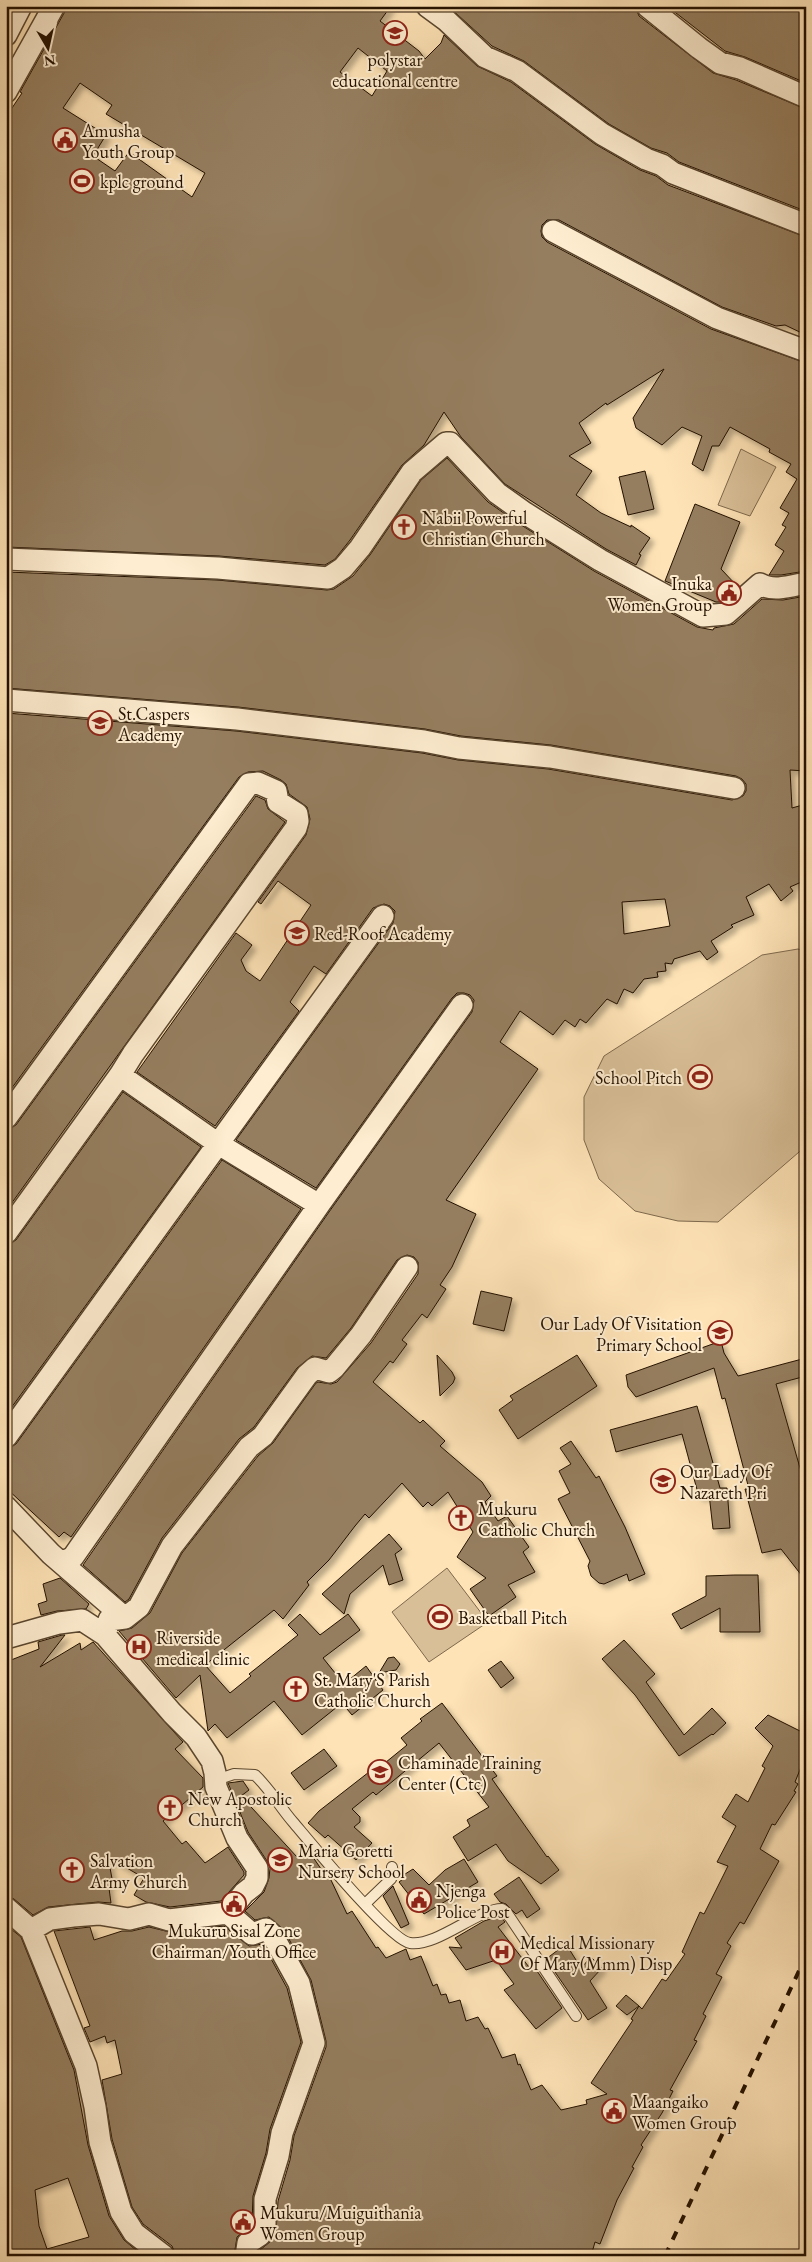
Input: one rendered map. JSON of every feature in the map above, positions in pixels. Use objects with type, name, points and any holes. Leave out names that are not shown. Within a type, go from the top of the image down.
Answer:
[{"type":"street","points":[[6,35],[21,6]]},
{"type":"street","points":[[6,92],[54,6]]},
{"type":"street","points":[[427,6],[446,20],[485,57],[517,71],[602,134],[646,158],[662,164],[673,173],[806,225]]},
{"type":"street","points":[[647,6],[720,63],[740,68],[806,97]]},
{"type":"street","points":[[553,231],[717,318],[806,351]]},
{"type":"street","points":[[6,560],[218,568],[328,578],[343,568],[360,548],[412,472],[446,443],[450,443],[497,493],[524,513],[600,560],[703,616],[726,614],[760,584],[765,587],[787,588],[806,583]]},
{"type":"street","points":[[6,700],[237,719],[424,741],[459,748],[550,757],[734,788]]},
{"type":"street","points":[[6,1118],[248,784],[258,783],[274,790],[278,802],[297,814],[298,826],[138,1046],[120,1075],[6,1233]]},
{"type":"street","points":[[6,1438],[216,1144],[383,916]]},
{"type":"street","points":[[62,1564],[72,1557],[462,1005]]},
{"type":"street","points":[[120,1075],[216,1144],[319,1205]]},
{"type":"street","points":[[105,1635],[108,1620],[125,1618],[138,1607],[172,1546],[248,1447],[264,1436],[307,1375],[315,1368],[330,1372],[334,1368],[361,1335],[407,1267]]},
{"type":"street","points":[[6,1507],[62,1564],[125,1618]]},
{"type":"street","points":[[6,1638],[59,1623],[82,1620],[105,1635],[172,1713],[202,1744],[214,1767],[216,1787],[237,1838],[257,1868],[257,1878],[252,1886],[228,1913],[170,1920],[149,1914],[129,1919],[99,1914],[50,1919],[31,1930]]},
{"type":"street","points":[[6,1908],[31,1930],[86,2066],[100,2142],[121,2212],[134,2233],[164,2256]]},
{"type":"street","points":[[228,1913],[252,1934],[266,1929],[273,1936],[300,1983],[314,2043],[282,2133],[278,2156],[265,2199],[265,2226],[260,2235],[248,2243],[246,2256]]},
{"type":"lane","points":[[216,1780],[234,1774],[255,1775],[292,1822],[365,1904],[394,1934],[410,1943],[419,1942],[448,1932],[490,1911],[502,1909],[507,1912],[576,2016]]},
{"type":"lane","points":[[365,1904],[391,1879],[393,1874],[392,1867]]},
{"type":"shaded area","points":[[741,449],[776,467],[750,516],[718,505]]},
{"type":"shaded area","name":"School Pitch","points":[[798,949],[806,951],[806,1146],[718,1222],[678,1221],[635,1211],[599,1179],[584,1140],[584,1097],[604,1056],[762,955]]},
{"type":"shaded area","name":"Basketball Pitch","points":[[447,1568],[488,1622],[429,1662],[392,1612]]},
{"type":"building","points":[[68,6],[391,6],[380,21],[419,51],[425,59],[441,43],[444,35],[477,66],[511,82],[595,144],[640,170],[656,176],[668,185],[806,237],[806,335],[785,325],[776,326],[722,307],[559,220],[547,220],[542,225],[541,231],[542,237],[547,242],[711,329],[806,363],[806,571],[769,575],[784,551],[775,545],[786,527],[782,525],[789,513],[780,508],[797,479],[786,472],[791,464],[769,452],[770,449],[730,427],[719,446],[712,446],[703,471],[692,464],[702,436],[682,427],[662,445],[636,428],[633,418],[664,369],[607,405],[606,403],[579,423],[591,443],[569,456],[592,471],[576,495],[601,513],[631,527],[631,525],[650,538],[639,554],[641,555],[636,565],[606,549],[505,484],[461,437],[444,412],[424,445],[402,465],[350,540],[335,559],[325,565],[219,556],[6,547],[6,117],[22,93],[20,92]],"holes":[[[358,48],[387,71],[372,96],[340,72]],[[80,83],[112,105],[106,114],[205,173],[192,197],[129,152],[115,171],[93,156],[106,135],[63,108]]]},
{"type":"building","points":[[448,6],[635,6],[639,16],[713,73],[736,80],[806,109],[806,202],[800,209],[679,162],[667,153],[651,148],[609,124],[524,61],[492,46]]},
{"type":"building","points":[[667,6],[806,6],[806,83],[745,57],[725,51]]},
{"type":"building","points":[[447,458],[488,502],[518,523],[594,571],[697,627],[713,630],[714,628],[734,624],[762,599],[783,600],[806,596],[806,771],[790,770],[792,808],[806,804],[806,880],[790,887],[793,891],[781,901],[769,884],[746,897],[754,915],[731,925],[733,927],[711,941],[718,952],[707,960],[700,951],[674,959],[672,964],[665,963],[666,971],[657,972],[658,977],[644,979],[633,993],[624,989],[617,1004],[607,999],[586,1023],[580,1019],[575,1027],[565,1020],[553,1035],[520,1011],[500,1042],[538,1069],[446,1200],[476,1214],[452,1267],[440,1285],[446,1289],[427,1318],[422,1314],[402,1340],[407,1344],[393,1363],[390,1361],[373,1382],[420,1423],[423,1420],[445,1441],[440,1446],[482,1482],[491,1496],[485,1502],[498,1521],[507,1516],[529,1547],[523,1552],[535,1572],[508,1585],[516,1597],[489,1616],[470,1589],[486,1578],[457,1557],[473,1532],[448,1492],[432,1506],[428,1502],[423,1507],[402,1483],[369,1518],[365,1514],[329,1560],[307,1582],[309,1585],[283,1619],[274,1610],[205,1665],[230,1693],[251,1676],[249,1674],[298,1635],[288,1625],[300,1614],[320,1635],[348,1614],[360,1630],[323,1658],[344,1684],[366,1666],[383,1690],[352,1715],[342,1703],[302,1735],[274,1701],[227,1738],[215,1724],[208,1731],[200,1675],[176,1698],[119,1631],[132,1628],[150,1613],[182,1553],[258,1456],[273,1443],[316,1383],[331,1384],[337,1382],[371,1343],[418,1274],[418,1262],[414,1257],[407,1255],[397,1260],[351,1328],[326,1358],[312,1356],[297,1368],[254,1427],[239,1439],[162,1538],[129,1599],[125,1602],[83,1565],[329,1212],[472,1012],[474,1000],[470,995],[464,993],[457,993],[452,998],[316,1188],[236,1140],[393,923],[395,911],[390,906],[384,904],[373,908],[326,974],[314,966],[290,1002],[299,1011],[215,1126],[137,1072],[236,933],[252,945],[241,960],[246,971],[260,981],[311,905],[278,881],[261,904],[258,902],[306,835],[310,819],[307,807],[289,794],[286,784],[281,780],[263,771],[248,772],[239,777],[6,1096],[6,713],[236,731],[422,753],[458,760],[548,769],[732,800],[743,796],[746,791],[746,784],[736,776],[551,745],[461,736],[425,729],[238,707],[6,688],[6,572],[217,580],[327,590],[334,589],[353,576],[370,555],[421,480]],"holes":[[[665,899],[670,926],[624,934],[622,902]]]},
{"type":"building","points":[[645,471],[654,509],[628,515],[619,477]]},
{"type":"building","points":[[695,504],[740,522],[721,569],[738,587],[721,602],[716,602],[665,581]]},
{"type":"building","points":[[256,796],[265,800],[268,809],[285,822],[6,1211],[6,1130],[16,1125]]},
{"type":"building","points":[[123,1092],[201,1147],[6,1415],[6,1245],[16,1240]]},
{"type":"building","points":[[222,1160],[301,1209],[71,1537],[64,1532],[59,1537],[6,1488],[6,1449],[16,1444]]},
{"type":"building","points":[[481,1291],[512,1298],[504,1331],[473,1324]]},
{"type":"building","points":[[721,1341],[724,1353],[738,1376],[806,1358],[806,1376],[776,1384],[806,1489],[806,1581],[781,1549],[762,1553],[745,1489],[749,1489],[725,1398],[722,1399],[714,1368],[636,1397],[628,1387],[626,1375]]},
{"type":"building","points":[[437,1355],[455,1378],[453,1383],[440,1396]]},
{"type":"building","points":[[577,1355],[597,1386],[518,1439],[499,1410],[513,1400],[510,1396]]},
{"type":"building","points":[[697,1406],[720,1488],[727,1488],[730,1528],[713,1529],[709,1494],[699,1497],[682,1434],[616,1452],[610,1430]]},
{"type":"building","points":[[571,1441],[596,1478],[599,1476],[625,1527],[645,1574],[629,1581],[627,1574],[604,1584],[599,1583],[591,1576],[588,1566],[590,1561],[558,1499],[570,1493],[559,1471],[571,1464],[560,1448]]},
{"type":"building","points":[[389,1534],[402,1549],[395,1554],[403,1580],[389,1585],[383,1565],[350,1594],[344,1614],[322,1594]]},
{"type":"building","points":[[758,1575],[760,1632],[720,1632],[720,1608],[681,1629],[672,1614],[706,1596],[706,1576]]},
{"type":"building","points":[[60,1578],[89,1604],[86,1609],[57,1611],[41,1615],[38,1604],[47,1601],[43,1584]]},
{"type":"building","points":[[65,1635],[40,1667],[80,1643],[81,1650],[93,1642],[183,1742],[175,1749],[203,1778],[203,1787],[163,1821],[182,1844],[186,1841],[205,1863],[228,1847],[244,1875],[221,1901],[170,1907],[146,1902],[134,1895],[144,1878],[108,1857],[113,1884],[108,1881],[111,1903],[98,1902],[48,1907],[33,1915],[14,1899],[6,1896],[6,1662],[39,1649],[38,1642]]},
{"type":"building","points":[[624,1640],[655,1674],[646,1682],[684,1735],[712,1708],[726,1723],[713,1735],[679,1756],[635,1695],[602,1659]]},
{"type":"building","points":[[394,1657],[400,1664],[396,1670],[379,1673],[388,1658]]},
{"type":"building","points":[[501,1661],[514,1678],[501,1688],[488,1670]]},
{"type":"building","points":[[442,1703],[497,1776],[492,1779],[547,1857],[559,1870],[541,1884],[508,1861],[496,1844],[468,1861],[453,1837],[470,1826],[467,1820],[489,1807],[439,1743],[376,1795],[373,1792],[352,1809],[360,1817],[360,1822],[354,1827],[372,1843],[356,1860],[328,1835],[325,1838],[308,1823],[319,1811],[407,1745],[401,1738],[422,1721],[420,1719]]},
{"type":"building","points":[[768,1715],[806,1734],[806,1755],[795,1782],[798,1784],[794,1791],[796,1792],[775,1825],[772,1824],[760,1849],[779,1861],[744,1924],[740,1922],[727,1943],[731,1946],[716,1974],[722,1977],[703,2014],[706,2016],[694,2040],[697,2041],[670,2090],[673,2091],[662,2113],[641,2145],[643,2147],[617,2200],[600,2244],[595,2242],[591,2256],[259,2256],[260,2250],[271,2241],[276,2232],[278,2201],[290,2160],[294,2136],[326,2047],[326,2041],[311,1980],[284,1930],[269,1917],[255,1920],[245,1911],[264,1892],[270,1868],[248,1832],[228,1783],[243,1781],[249,1790],[241,1796],[297,1857],[308,1850],[328,1879],[330,1878],[347,1914],[352,1911],[376,1948],[378,1947],[386,1958],[406,1949],[410,1960],[421,1956],[433,1986],[437,1984],[441,1995],[446,1994],[449,2003],[460,2000],[466,2021],[478,2017],[485,2029],[488,2028],[502,2058],[515,2054],[518,2065],[520,2064],[531,2090],[542,2085],[561,2110],[587,2104],[586,2100],[607,2094],[591,2083],[633,2020],[631,2019],[639,2006],[642,2009],[662,1979],[666,1981],[685,1954],[682,1952],[700,1912],[704,1914],[728,1866],[717,1862],[736,1826],[722,1817],[736,1794],[748,1802],[765,1768],[762,1766],[773,1746],[755,1728]]},
{"type":"building","points":[[324,1749],[337,1766],[304,1790],[291,1773]]},
{"type":"building","points":[[464,1859],[478,1882],[424,1914],[399,1882],[403,1879],[402,1876],[413,1869],[429,1885],[445,1870]]},
{"type":"building","points":[[519,1877],[540,1909],[527,1918],[522,1910],[516,1914],[506,1904],[500,1902],[494,1894]]},
{"type":"building","points":[[393,1886],[409,1924],[401,1928],[383,1896]]},
{"type":"building","points":[[500,1916],[505,1922],[498,1927],[532,1971],[535,1968],[562,2008],[536,2029],[504,1990],[514,1984],[496,1960],[466,1970],[449,1947],[462,1948],[455,1938],[484,1921]]},
{"type":"building","points":[[6,1925],[21,1937],[74,2070],[88,2145],[109,2216],[124,2240],[143,2256],[6,2256]],"holes":[[[68,2178],[89,2237],[47,2249],[39,2226],[35,2190]]]},
{"type":"building","points":[[224,1926],[249,1946],[263,1944],[287,1988],[301,2042],[270,2129],[266,2153],[253,2196],[252,2223],[237,2237],[234,2256],[176,2256],[172,2246],[143,2224],[132,2207],[112,2139],[102,2080],[122,2074],[115,2040],[107,2043],[105,2036],[90,2042],[84,2028],[90,2026],[54,1931],[90,1927],[94,1940],[122,1931],[149,1927],[170,1932]]},
{"type":"building","points":[[566,1944],[581,1968],[591,1957],[602,1968],[590,1981],[607,2008],[588,2020],[546,1959]]},
{"type":"building","points":[[626,1995],[639,2006],[627,2015],[616,2006]]},
{"type":"railway","points":[[665,2256],[806,1956]]},
{"type":"place","name":"polystar educational centre","points":[[395,33]]},
{"type":"place","name":"Amusha Youth Group","points":[[65,140]]},
{"type":"place","name":"kplc ground","points":[[82,181]]},
{"type":"place","name":"Nabii Powerful Christian Church","points":[[404,527]]},
{"type":"place","name":"Inuka Women Group","points":[[729,593]]},
{"type":"place","name":"St.Caspers Academy","points":[[100,723]]},
{"type":"place","name":"Red-Roof Academy","points":[[297,933]]},
{"type":"place","name":"School Pitch","points":[[700,1077]]},
{"type":"place","name":"Our Lady Of Visitation Primary School","points":[[720,1333]]},
{"type":"place","name":"Our Lady Of Nazareth Pri","points":[[663,1481]]},
{"type":"place","name":"Mukuru Catholic Church","points":[[461,1518]]},
{"type":"place","name":"Basketball Pitch","points":[[440,1617]]},
{"type":"place","name":"Riverside medical clinic","points":[[139,1647]]},
{"type":"place","name":"St. Mary'S Parish Catholic Church","points":[[296,1689]]},
{"type":"place","name":"Chaminade Training Center (Ctc)","points":[[380,1772]]},
{"type":"place","name":"New Apostolic Church","points":[[170,1808]]},
{"type":"place","name":"Maria Goretti Nursery School","points":[[280,1860]]},
{"type":"place","name":"Salvation Army Church","points":[[72,1870]]},
{"type":"place","name":"Njenga Police Post","points":[[419,1900]]},
{"type":"place","name":"Mukuru Sisal Zone Chairman/Youth Office","points":[[234,1904]]},
{"type":"place","name":"Medical Missionary Of Mary(Mmm) Disp","points":[[502,1952]]},
{"type":"place","name":"Maangaiko Women Group","points":[[614,2111]]},
{"type":"place","name":"Mukuru/Muiguithania Women Group","points":[[243,2222]]}]
